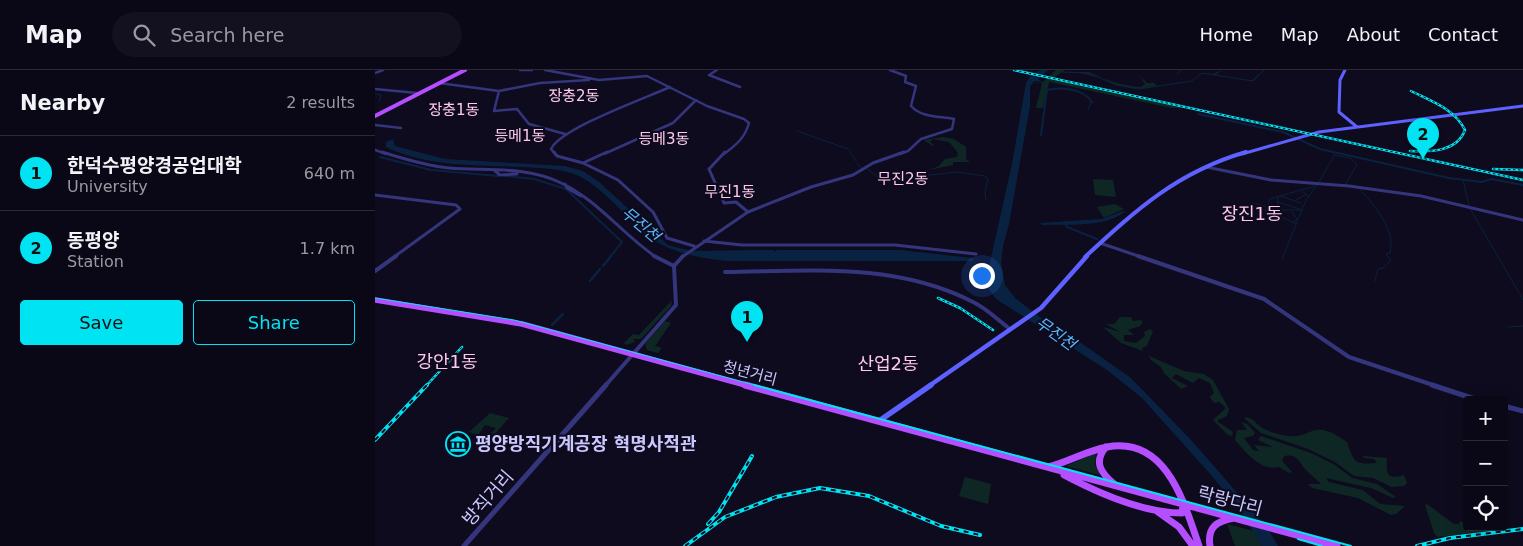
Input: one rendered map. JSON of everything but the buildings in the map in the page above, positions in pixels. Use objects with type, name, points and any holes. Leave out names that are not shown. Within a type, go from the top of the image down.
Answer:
[{"type":"main road","points":[[375,115],[464,70]]},
{"type":"main road","points":[[375,115],[464,70]]},
{"type":"main road","points":[[1345,70],[1340,80],[1339,112],[1357,126]]},
{"type":"main road","points":[[878,422],[1047,303],[1071,271],[1100,243],[1158,193],[1203,167],[1297,138],[1357,126],[1523,106]]},
{"type":"main road","name":"청년거리","points":[[375,300],[512,322],[1115,486]]},
{"type":"main road","points":[[1107,446],[1102,452],[1098,465],[1102,474],[1115,486]]},
{"type":"main road","points":[[1046,468],[1062,464],[1107,446],[1128,446],[1154,457],[1170,475],[1199,546]]},
{"type":"main road","points":[[1057,471],[1096,492],[1179,514],[1183,510],[1181,498]]},
{"type":"main road","name":"락랑다리","points":[[1115,486],[1337,546]]},
{"type":"main road","points":[[1142,505],[1161,513],[1179,527],[1193,546]]},
{"type":"main road","points":[[1210,546],[1208,534],[1211,527],[1216,523],[1235,518]]},
{"type":"street","points":[[375,73],[383,70]]},
{"type":"street","points":[[520,70],[532,70]]},
{"type":"street","points":[[545,70],[591,79]]},
{"type":"street","points":[[717,70],[709,74],[740,87]]},
{"type":"street","points":[[375,150],[430,165],[495,170],[547,177],[565,184],[584,197],[645,252],[674,266],[690,249],[748,212],[802,190],[853,174],[873,163],[908,151],[920,139],[952,129],[954,119],[922,114],[913,110],[912,96],[916,86],[905,82],[905,75],[890,70]]},
{"type":"street","points":[[439,83],[499,91],[540,82],[576,82],[591,79],[647,76],[696,100],[740,116],[749,123],[742,141],[726,151],[709,169],[724,203],[736,202],[748,212]]},
{"type":"street","points":[[671,87],[565,134],[552,145],[551,150],[557,156],[583,163],[608,174],[655,214],[667,238],[695,246]]},
{"type":"street","points":[[375,89],[417,93]]},
{"type":"street","points":[[499,91],[494,111],[517,109],[529,124],[565,134]]},
{"type":"street","points":[[583,163],[673,123],[696,100]]},
{"type":"street","points":[[375,125],[401,128]]},
{"type":"street","points":[[1203,167],[1264,179],[1349,186],[1421,196],[1523,220]]},
{"type":"street","points":[[375,194],[456,205],[460,209],[375,271]]},
{"type":"street","points":[[704,241],[742,245],[895,245],[976,254]]},
{"type":"street","points":[[1100,243],[1264,299],[1349,357],[1466,396]]},
{"type":"street","name":"방직거리","points":[[464,546],[676,305],[674,266]]},
{"type":"street","points":[[725,272],[848,271],[892,274],[925,283],[974,302],[1010,329]]},
{"type":"street","points":[[1508,407],[1523,411]]},
{"type":"green space","points":[[1056,70],[1064,70],[1054,78],[1188,108],[1171,108],[1049,82],[1043,108],[1036,108],[1042,83],[1038,82],[1043,82]]},
{"type":"green space","points":[[1221,70],[1216,75],[1229,77],[1206,74],[1213,74]]},
{"type":"green space","points":[[1063,72],[1089,72],[1102,78],[1084,74]]},
{"type":"green space","points":[[1139,75],[1147,83],[1153,83],[1146,76],[1157,86],[1140,89],[1116,85],[1102,78],[1141,87],[1145,84]]},
{"type":"green space","points":[[943,137],[954,139],[966,147],[966,159],[970,162],[953,162],[953,165],[929,170],[939,166],[945,159],[957,157],[958,153],[949,142],[933,139],[930,142],[935,146],[933,146],[923,140]]},
{"type":"green space","points":[[1093,179],[1113,180],[1116,197],[1095,195]]},
{"type":"green space","points":[[1115,204],[1124,209],[1104,218],[1097,207]]},
{"type":"green space","points":[[672,300],[671,306],[641,339],[633,339],[635,342],[626,345],[624,343],[633,334],[639,335]]},
{"type":"green space","points":[[1120,317],[1131,317],[1133,321],[1141,320],[1143,322],[1140,326],[1128,330],[1134,335],[1124,335],[1124,341],[1136,343],[1145,336],[1144,332],[1150,329],[1153,331],[1147,346],[1142,348],[1143,351],[1121,343],[1103,327],[1120,332],[1106,324],[1114,324]]},
{"type":"green space","points":[[665,321],[671,323],[655,346],[662,348],[658,353],[647,350],[645,344]]},
{"type":"green space","points":[[1149,356],[1184,371],[1204,374],[1213,380],[1229,409],[1227,416],[1218,420],[1218,422],[1233,432],[1232,436],[1228,435],[1213,420],[1226,408],[1219,402],[1214,403],[1210,397],[1214,393],[1210,383],[1199,378],[1193,383],[1176,374],[1172,378],[1188,386],[1181,389]]},
{"type":"green space","points":[[490,413],[509,418],[494,435],[500,438],[493,440],[484,449],[478,448],[488,437],[485,436],[496,428],[485,425],[478,435],[469,432]]},
{"type":"green space","points":[[1245,417],[1251,419],[1264,429],[1282,435],[1300,435],[1318,430],[1325,430],[1335,434],[1347,442],[1353,458],[1363,463],[1377,463],[1374,459],[1364,458],[1363,456],[1387,458],[1387,472],[1394,477],[1404,475],[1407,483],[1404,486],[1392,487],[1373,478],[1354,476],[1335,462],[1308,449],[1261,433]]},
{"type":"green space","points":[[1241,422],[1247,424],[1255,433],[1253,436],[1244,438],[1253,450],[1259,451],[1254,445],[1273,447],[1258,440],[1261,436],[1311,453],[1335,465],[1352,478],[1377,484],[1396,497],[1393,498],[1371,488],[1326,478],[1329,482],[1363,490],[1380,504],[1405,506],[1396,514],[1391,515],[1358,498],[1312,488],[1308,484],[1321,484],[1292,456],[1284,456],[1282,461],[1292,472],[1289,473],[1279,467],[1266,467],[1260,464],[1235,440],[1237,430],[1247,430]]},
{"type":"green space","points":[[1096,453],[1095,465],[1100,475],[1066,466]]},
{"type":"green space","points":[[965,477],[991,484],[988,504],[959,496]]},
{"type":"green space","points":[[1427,504],[1454,524],[1459,524],[1460,521],[1463,522],[1463,531],[1488,531],[1438,537],[1434,533],[1425,505]]},
{"type":"green space","points":[[1227,524],[1254,531],[1262,546],[1235,546]]},
{"type":"water","name":"무진천","points":[[1041,70],[1048,70],[1038,79],[1042,82],[1034,81],[1030,86],[1030,106],[1009,224],[1003,246],[1001,263],[1005,285],[1015,298],[1045,321],[1077,340],[1131,378],[1192,441],[1253,511],[1270,532],[1278,546],[1262,546],[1239,510],[1212,476],[1142,398],[1107,370],[996,299],[987,287],[986,280],[1012,164],[1026,83],[1031,75]]},
{"type":"water","points":[[393,139],[395,146],[445,159],[565,166],[583,171],[598,181],[668,245],[691,251],[900,250],[973,258],[973,261],[728,261],[685,254],[664,246],[644,235],[641,229],[602,192],[577,175],[549,169],[435,162],[402,154],[386,147],[386,142]]},
{"type":"water","points":[[1123,211],[1125,212],[1116,217],[1096,223],[1042,225],[1040,223],[1102,219]]},
{"type":"waterway","points":[[1177,74],[1182,70]]},
{"type":"waterway","points":[[1062,72],[1089,73],[1116,85],[1139,89],[1192,81],[1202,73],[1253,81],[1264,70]]},
{"type":"waterway","points":[[1041,135],[1047,90],[1077,91],[1088,97],[1092,102]]},
{"type":"waterway","name":"무진천","points":[[375,94],[381,95],[379,102]]},
{"type":"waterway","points":[[1088,110],[1091,102]]},
{"type":"waterway","points":[[1198,114],[1283,132],[1320,149],[1449,178],[1482,182],[1491,179],[1523,185]]},
{"type":"waterway","points":[[797,131],[848,149]]},
{"type":"waterway","points":[[849,150],[856,161]]},
{"type":"waterway","points":[[1319,182],[1334,155]]},
{"type":"waterway","points":[[1334,155],[1350,158],[1357,164],[1346,184]]},
{"type":"waterway","points":[[380,157],[431,170],[498,176]]},
{"type":"waterway","points":[[857,163],[862,168]]},
{"type":"waterway","points":[[867,169],[882,180],[903,174],[908,177],[918,176]]},
{"type":"waterway","points":[[921,176],[957,172],[985,176],[988,179],[985,192],[986,200]]},
{"type":"waterway","points":[[505,176],[534,179],[566,189],[622,242],[610,257]]},
{"type":"waterway","points":[[1463,180],[1469,205]]},
{"type":"waterway","points":[[1302,210],[1306,200],[1317,185]]},
{"type":"waterway","points":[[1301,190],[1315,186]]},
{"type":"waterway","points":[[1360,189],[1383,218],[1390,235],[1390,253],[1386,254],[1391,260],[1383,268],[1378,269],[1375,281]]},
{"type":"waterway","points":[[1280,196],[1301,190]]},
{"type":"waterway","points":[[1301,190],[1306,194]]},
{"type":"waterway","points":[[1296,200],[1306,194]]},
{"type":"waterway","points":[[1265,212],[1270,199],[1280,196]]},
{"type":"waterway","points":[[1280,196],[1301,203]]},
{"type":"waterway","points":[[1277,210],[1278,197]]},
{"type":"waterway","points":[[1278,202],[1302,210]]},
{"type":"waterway","points":[[1253,203],[1265,206]]},
{"type":"waterway","points":[[1277,210],[1302,210]]},
{"type":"waterway","points":[[1277,210],[1277,215],[1294,222]]},
{"type":"waterway","points":[[1296,224],[1302,210]]},
{"type":"waterway","points":[[1471,210],[1523,300]]},
{"type":"waterway","points":[[1292,212],[1297,219],[1294,222]]},
{"type":"waterway","points":[[1064,222],[1067,227],[1097,239]]},
{"type":"waterway","points":[[1282,259],[1296,224]]},
{"type":"waterway","points":[[603,266],[611,256]]},
{"type":"waterway","points":[[590,281],[600,269]]},
{"type":"waterway","points":[[552,325],[563,314]]},
{"type":"waterway","points":[[1508,327],[1523,326]]},
{"type":"tram line","points":[[375,298],[514,320],[758,386]]},
{"type":"tram line","points":[[754,385],[1351,546]]},
{"type":"tram line","points":[[1298,539],[1322,546]]},
{"type":"railway","points":[[1014,70],[1523,180]]},
{"type":"railway","points":[[1410,151],[1434,151],[1449,147],[1456,143],[1465,130],[1449,111],[1411,91]]},
{"type":"railway","points":[[1493,169],[1523,170]]},
{"type":"railway","points":[[938,298],[960,308],[993,330]]},
{"type":"railway","points":[[426,386],[462,347]]},
{"type":"railway","points":[[375,440],[427,385]]},
{"type":"railway","points":[[708,524],[719,512],[752,456]]},
{"type":"railway","points":[[685,546],[725,517],[776,497],[820,488],[869,496],[941,526],[980,535]]},
{"type":"railway","points":[[1417,546],[1450,538],[1523,529]]},
{"type":"place","name":"동평양","points":[[1423,159]]},
{"type":"place","name":"한덕수평양경공업대학","points":[[747,342]]},
{"type":"place","name":"평양방직기계공장 혁명사적관","points":[[458,444]]},
{"type":"district","name":"장충2동","points":[[574,96]]},
{"type":"district","name":"장충1동","points":[[454,110]]},
{"type":"district","name":"등메1동","points":[[520,136]]},
{"type":"district","name":"등메3동","points":[[664,139]]},
{"type":"district","name":"무진2동","points":[[903,179]]},
{"type":"district","name":"무진1동","points":[[730,192]]},
{"type":"district","name":"장진1동","points":[[1252,214]]},
{"type":"district","name":"강안1동","points":[[447,362]]},
{"type":"district","name":"산업2동","points":[[888,364]]}]
